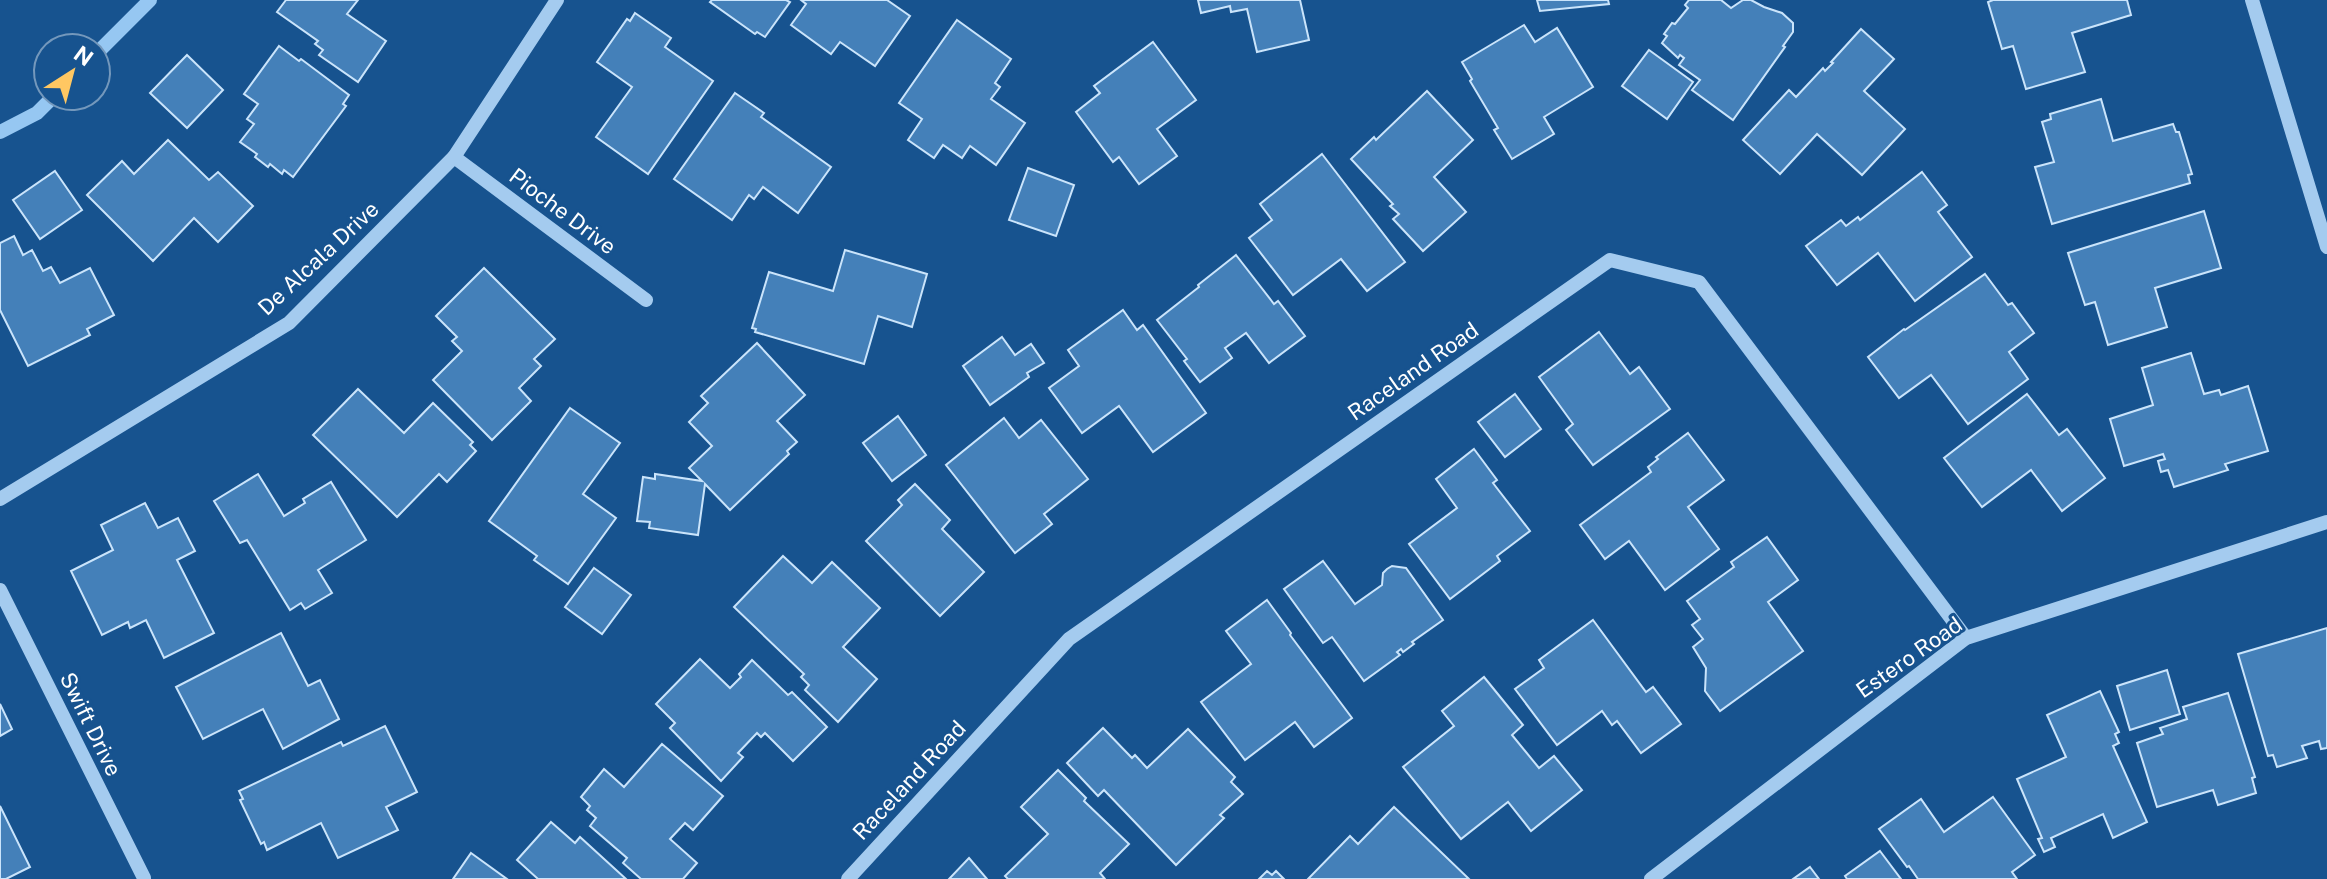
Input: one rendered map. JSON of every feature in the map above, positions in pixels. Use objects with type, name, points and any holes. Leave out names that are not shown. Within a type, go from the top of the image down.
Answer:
[{"type":"street","name":"De Alcala Drive","points":[[0,499],[289,323],[454,157],[557,0]]},
{"type":"street","points":[[2256,1],[2327,247]]},
{"type":"street","name":"Pioche Drive","points":[[454,157],[646,300]]},
{"type":"street","name":"Raceland Road","points":[[848,879],[1069,639],[1610,260],[1699,282],[1966,638]]},
{"type":"street","name":"Estero Road","points":[[1651,879],[1966,638],[2327,522]]},
{"type":"street","name":"Swift Drive","points":[[0,590],[144,878]]},
{"type":"building","points":[[286,0],[358,0],[347,14],[386,41],[358,82],[319,55],[323,50],[315,44],[318,41],[277,12]]},
{"type":"building","points":[[801,0],[887,0],[910,16],[875,66],[840,42],[831,54],[791,25],[806,4]]},
{"type":"building","points":[[1198,0],[1300,0],[1309,40],[1257,52],[1247,9],[1231,12],[1230,6],[1201,13]]},
{"type":"building","points":[[1537,0],[1608,0],[1609,4],[1540,11]]},
{"type":"building","points":[[1689,0],[1721,0],[1731,8],[1743,0],[1751,0],[1782,13],[1793,23],[1793,32],[1785,47],[1733,120],[1692,90],[1700,80],[1679,65],[1684,58],[1680,55],[1678,58],[1662,43],[1672,23],[1675,24],[1688,8],[1685,5]]},
{"type":"building","points":[[2127,0],[2131,15],[2072,33],[2085,72],[2026,89],[2013,46],[2002,49],[1988,2]]},
{"type":"building","points":[[710,2],[790,2],[765,37],[757,32],[755,34]]},
{"type":"building","points":[[635,13],[671,38],[665,47],[713,81],[648,174],[596,137],[632,87],[597,62],[627,19],[630,21]]},
{"type":"building","points":[[957,20],[1011,59],[995,83],[1000,87],[991,99],[1025,123],[996,165],[970,146],[962,158],[943,145],[934,158],[908,140],[922,119],[899,103]]},
{"type":"building","points":[[1524,25],[1535,42],[1557,28],[1593,87],[1544,117],[1554,134],[1512,159],[1494,130],[1498,128],[1462,62]]},
{"type":"building","points":[[1861,29],[1894,59],[1864,91],[1905,129],[1862,175],[1817,134],[1780,174],[1743,140],[1789,90],[1796,97],[1823,68],[1825,71]]},
{"type":"building","points":[[1153,42],[1196,100],[1157,129],[1177,156],[1139,184],[1119,157],[1113,162],[1076,112],[1100,93],[1094,86]]},
{"type":"building","points":[[279,46],[349,95],[343,104],[346,106],[293,177],[284,170],[282,174],[270,164],[268,167],[240,142],[254,124],[247,119],[258,104],[244,94]]},
{"type":"building","points":[[1649,50],[1693,82],[1667,119],[1622,86]]},
{"type":"building","points":[[187,55],[223,90],[187,128],[150,93]]},
{"type":"building","points":[[1427,91],[1473,140],[1434,177],[1466,212],[1423,251],[1393,219],[1399,214],[1390,206],[1393,204],[1351,159],[1374,137],[1376,140]]},
{"type":"building","points":[[735,93],[764,113],[761,117],[831,167],[798,213],[763,187],[754,199],[749,195],[732,220],[674,179]]},
{"type":"building","points":[[2101,99],[2113,141],[2173,124],[2179,132],[2192,174],[2188,175],[2190,183],[2052,224],[2035,167],[2054,162],[2042,122],[2051,119],[2050,114]]},
{"type":"building","points":[[168,140],[209,180],[218,172],[253,206],[218,242],[194,218],[153,261],[87,195],[122,161],[134,174]]},
{"type":"building","points":[[1322,154],[1405,262],[1367,291],[1341,259],[1293,295],[1249,238],[1272,220],[1260,204]]},
{"type":"building","points":[[1028,168],[1074,185],[1056,236],[1009,220]]},
{"type":"building","points":[[55,171],[82,210],[40,239],[13,200]]},
{"type":"building","points":[[1922,172],[1947,205],[1938,212],[1972,257],[1915,301],[1878,253],[1837,285],[1806,246],[1841,220],[1846,226],[1858,217],[1860,220]]},
{"type":"building","points":[[2204,211],[2221,268],[2155,288],[2167,327],[2108,345],[2095,302],[2085,305],[2068,253]]},
{"type":"building","points":[[14,236],[23,255],[32,250],[43,271],[51,267],[60,283],[90,268],[114,315],[87,329],[90,335],[28,366],[0,310],[0,243]]},
{"type":"building","points":[[845,250],[927,274],[912,327],[878,316],[864,364],[755,332],[756,329],[752,328],[769,272],[833,291]]},
{"type":"building","points":[[1236,255],[1274,304],[1278,301],[1305,336],[1269,363],[1246,333],[1225,348],[1232,358],[1200,382],[1184,361],[1187,359],[1157,320]]},
{"type":"building","points":[[484,268],[555,339],[534,359],[541,366],[519,388],[531,401],[492,440],[433,380],[462,351],[452,341],[457,337],[436,316]]},
{"type":"building","points":[[1985,274],[2034,333],[2009,352],[2028,379],[1968,424],[1931,375],[1899,398],[1868,357]]},
{"type":"building","points":[[1123,310],[1137,330],[1143,325],[1206,413],[1153,452],[1119,406],[1082,433],[1049,388],[1079,366],[1068,350]]},
{"type":"building","points":[[1599,332],[1630,374],[1639,367],[1670,409],[1593,465],[1566,430],[1573,424],[1539,377]]},
{"type":"building","points":[[1002,337],[1015,355],[1031,344],[1044,363],[1027,373],[1029,377],[990,405],[963,366]]},
{"type":"building","points":[[757,343],[805,395],[777,421],[797,442],[787,451],[789,454],[730,510],[705,484],[698,535],[649,528],[650,522],[637,521],[643,477],[655,479],[655,474],[702,481],[689,468],[712,446],[689,422],[708,403],[701,396]]},
{"type":"building","points":[[2191,353],[2204,394],[2219,390],[2221,395],[2248,386],[2268,451],[2225,464],[2228,470],[2174,487],[2168,470],[2161,472],[2158,461],[2165,459],[2163,454],[2124,466],[2110,419],[2153,405],[2142,368]]},
{"type":"building","points":[[358,389],[404,433],[433,403],[473,442],[470,445],[476,451],[447,482],[439,474],[397,517],[313,435]]},
{"type":"building","points":[[1515,394],[1541,429],[1505,457],[1478,422]]},
{"type":"building","points":[[2027,394],[2059,435],[2067,429],[2105,478],[2062,511],[2031,470],[1982,507],[1944,458]]},
{"type":"building","points":[[570,408],[620,443],[583,494],[616,518],[568,584],[534,560],[537,556],[489,521]]},
{"type":"building","points":[[898,416],[926,455],[892,481],[863,443]]},
{"type":"building","points":[[1004,418],[1019,438],[1041,420],[1088,479],[1044,514],[1052,524],[1015,553],[946,465]]},
{"type":"building","points":[[1688,433],[1724,480],[1688,507],[1719,549],[1665,590],[1629,541],[1605,559],[1580,525],[1651,472],[1648,467],[1658,459],[1656,457]]},
{"type":"building","points":[[1474,449],[1497,480],[1493,483],[1530,531],[1497,556],[1500,561],[1450,599],[1409,544],[1457,508],[1436,479]]},
{"type":"building","points":[[258,474],[284,516],[305,503],[303,499],[331,482],[366,540],[318,570],[332,593],[305,609],[301,603],[290,610],[247,540],[240,543],[214,501]]},
{"type":"building","points":[[915,484],[950,520],[942,529],[984,572],[940,616],[866,541],[902,505],[898,500]]},
{"type":"building","points":[[145,503],[158,528],[178,518],[195,551],[177,560],[214,633],[164,658],[146,620],[130,628],[128,622],[102,635],[71,571],[113,550],[101,525]]},
{"type":"building","points":[[1767,537],[1798,580],[1768,602],[1803,651],[1720,711],[1705,691],[1706,668],[1693,647],[1703,639],[1692,625],[1700,619],[1687,601],[1734,567],[1731,562]]},
{"type":"building","points":[[783,556],[812,583],[832,562],[880,608],[843,647],[877,679],[838,722],[805,690],[809,685],[801,677],[804,674],[734,607]]},
{"type":"building","points":[[1323,561],[1355,604],[1382,585],[1383,573],[1387,569],[1392,566],[1406,568],[1443,620],[1403,652],[1401,649],[1397,652],[1400,655],[1364,681],[1332,637],[1323,643],[1284,589]]},
{"type":"building","points":[[594,568],[631,595],[602,634],[565,607]]},
{"type":"building","points":[[1267,600],[1352,718],[1314,747],[1295,722],[1245,760],[1201,702],[1251,664],[1226,631]]},
{"type":"building","points":[[1593,620],[1646,692],[1653,687],[1681,724],[1641,753],[1617,721],[1612,725],[1602,711],[1557,745],[1515,689],[1544,668],[1539,660]]},
{"type":"building","points":[[2327,628],[2327,748],[2321,749],[2319,741],[2302,746],[2307,758],[2277,767],[2273,755],[2268,756],[2238,654]]},
{"type":"building","points":[[281,633],[308,686],[320,680],[339,719],[283,749],[263,709],[203,739],[176,687]]},
{"type":"building","points":[[700,659],[730,688],[752,660],[788,695],[792,692],[827,727],[793,761],[765,733],[761,737],[757,733],[738,753],[743,757],[721,781],[670,728],[675,723],[656,704]]},
{"type":"building","points":[[2167,670],[2180,714],[2130,730],[2117,686]]},
{"type":"building","points":[[1484,677],[1523,725],[1512,735],[1539,768],[1554,756],[1582,790],[1531,831],[1508,802],[1461,839],[1403,767],[1454,726],[1442,711]]},
{"type":"building","points":[[2100,691],[2119,732],[2115,734],[2119,743],[2113,746],[2147,822],[2113,838],[2103,814],[2051,838],[2055,847],[2044,852],[2038,839],[2042,838],[2017,779],[2066,757],[2047,715]]},
{"type":"building","points":[[2228,693],[2255,777],[2252,778],[2256,793],[2218,805],[2213,790],[2157,807],[2137,743],[2163,734],[2160,728],[2187,719],[2183,707]]},
{"type":"building","points":[[0,704],[12,729],[0,736]]},
{"type":"building","points":[[385,726],[417,792],[386,807],[398,830],[338,858],[321,823],[267,850],[264,842],[261,844],[240,800],[243,799],[239,791],[341,742],[343,746]]},
{"type":"building","points":[[1103,728],[1132,758],[1135,755],[1147,768],[1188,729],[1235,777],[1231,782],[1243,794],[1220,815],[1224,818],[1176,865],[1104,790],[1098,796],[1067,763]]},
{"type":"building","points":[[662,744],[723,796],[693,830],[685,823],[670,839],[697,863],[683,879],[641,879],[623,863],[627,858],[590,826],[596,818],[587,810],[590,806],[581,797],[604,769],[624,787]]},
{"type":"building","points":[[1058,770],[1086,798],[1084,801],[1129,844],[1100,873],[1105,879],[1008,879],[1005,876],[1048,834],[1021,807]]},
{"type":"building","points":[[1993,797],[2035,855],[2012,872],[2017,879],[1918,879],[1879,829],[1921,799],[1944,832]]},
{"type":"building","points":[[0,806],[30,867],[6,879],[0,879]]},
{"type":"building","points":[[1394,807],[1469,879],[1308,879],[1350,836],[1358,844]]},
{"type":"building","points":[[551,822],[575,843],[580,837],[626,879],[538,879],[517,860]]},
{"type":"building","points":[[1880,851],[1901,879],[1847,879],[1845,876]]},
{"type":"building","points":[[471,853],[507,879],[453,879]]},
{"type":"building","points":[[969,858],[987,879],[949,879]]},
{"type":"building","points":[[1810,867],[1819,879],[1793,879]]},
{"type":"building","points":[[1267,871],[1272,875],[1276,871],[1284,879],[1259,879]]},
{"type":"waterway","points":[[112,38],[150,0]]},
{"type":"waterway","points":[[0,132],[38,112]]}]
